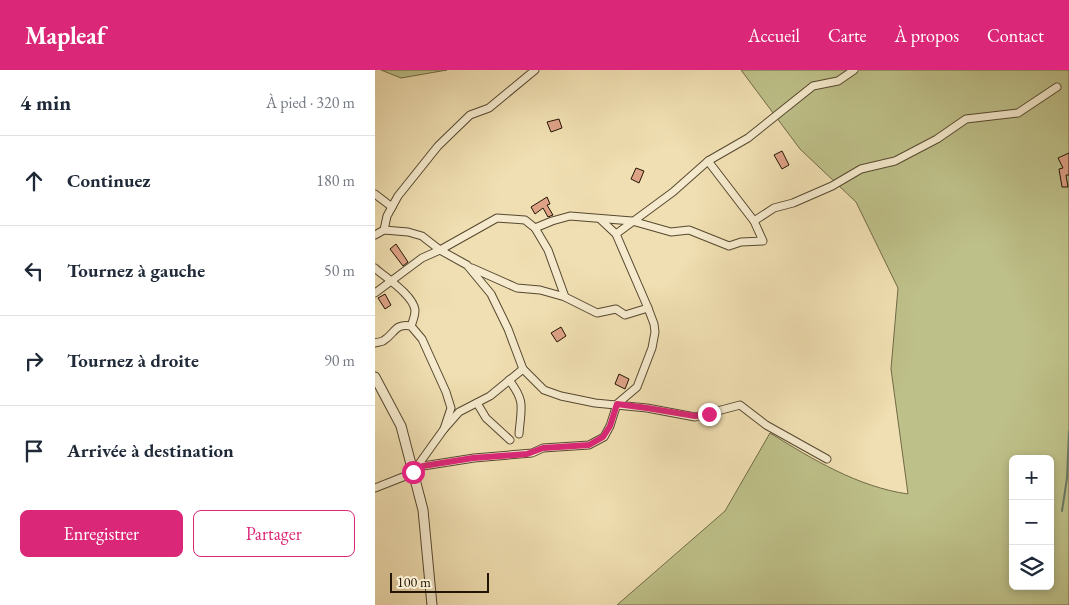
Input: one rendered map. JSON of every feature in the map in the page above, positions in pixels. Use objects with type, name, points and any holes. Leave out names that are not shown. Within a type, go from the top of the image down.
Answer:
[{"type":"street","points":[[384,230],[398,196],[437,146],[470,115],[489,108],[535,70]]},
{"type":"street","points":[[616,234],[673,192],[708,161],[748,138],[813,86],[838,81],[854,70]]},
{"type":"street","points":[[754,221],[774,208],[793,203],[832,186],[861,169],[895,161],[937,140],[966,119],[1018,112],[1057,87]]},
{"type":"street","points":[[535,228],[570,216],[632,221],[671,232],[689,230],[729,246],[741,242],[763,241],[754,221],[708,161]]},
{"type":"street","points":[[375,194],[392,207]]},
{"type":"street","points":[[375,293],[422,258],[497,218],[525,220],[535,228],[548,250],[565,297]]},
{"type":"street","points":[[375,488],[423,466],[473,458],[520,455],[532,453],[543,448],[589,445],[603,437],[610,426],[617,404],[637,387],[651,348],[655,324],[616,234],[600,219]]},
{"type":"street","points":[[375,235],[384,230],[408,232],[422,236],[440,250],[487,276],[517,288],[540,290],[565,297],[597,314],[616,309],[625,315],[648,308]]},
{"type":"street","points":[[467,265],[491,294],[508,329],[523,368],[544,390],[561,396],[595,403],[617,404],[695,416],[739,405],[766,426],[827,460]]},
{"type":"street","points":[[375,268],[401,289],[413,304],[415,313],[411,326]]},
{"type":"street","points":[[375,343],[384,341],[393,330],[404,324],[411,326],[422,339],[446,392],[451,408],[444,428]]},
{"type":"street","points":[[413,472],[428,454],[444,428],[459,412],[490,396],[523,368]]},
{"type":"street","points":[[375,377],[401,426],[423,510],[432,605]]},
{"type":"street","points":[[509,380],[522,400],[519,434]]},
{"type":"street","points":[[477,403],[486,418],[510,440]]},
{"type":"green space","points":[[381,70],[447,70],[401,78]]},
{"type":"green space","points":[[741,70],[1069,70],[1069,605],[617,605],[725,511],[770,433],[836,471],[871,485],[908,494],[891,369],[898,288],[856,202],[800,149]]},
{"type":"building","points":[[559,119],[562,128],[551,132],[547,122]]},
{"type":"building","points":[[782,151],[789,165],[782,169],[774,155]]},
{"type":"building","points":[[1069,153],[1069,175],[1066,175],[1068,187],[1062,187],[1059,169],[1063,168],[1058,158]]},
{"type":"building","points":[[636,168],[644,171],[639,183],[631,179]]},
{"type":"building","points":[[547,197],[550,204],[547,205],[553,215],[548,217],[543,208],[535,214],[531,207]]},
{"type":"building","points":[[396,244],[408,262],[403,266],[390,249]]},
{"type":"building","points":[[385,294],[391,305],[385,309],[378,298]]},
{"type":"building","points":[[561,327],[566,336],[557,342],[551,333]]},
{"type":"building","points":[[619,374],[629,379],[625,389],[615,384]]},
{"type":"waterway","points":[[1062,511],[1067,478],[1069,432]]},
{"type":"route","points":[[413,472],[423,466],[473,458],[527,454],[543,448],[589,445],[603,437],[610,426],[617,404],[695,416],[709,414]]}]
